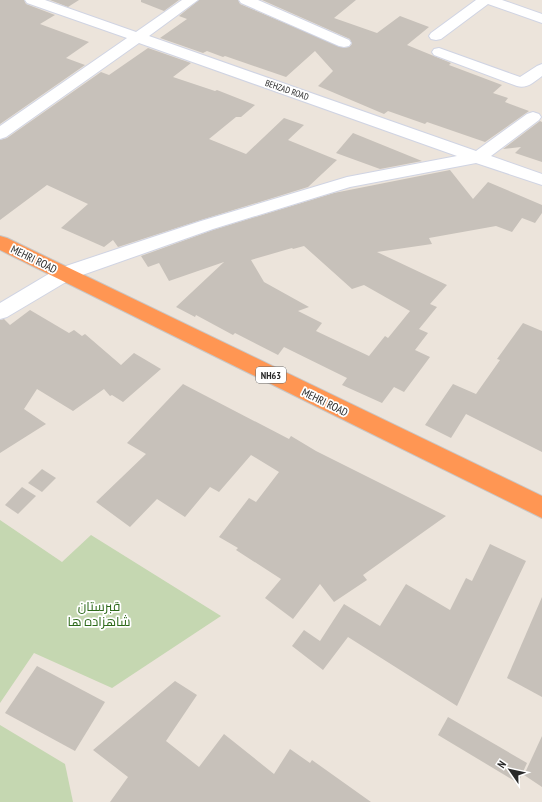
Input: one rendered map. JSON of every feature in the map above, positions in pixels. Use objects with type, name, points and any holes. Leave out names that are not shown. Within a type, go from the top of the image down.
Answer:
[{"type":"highway","name":"MEHRI ROAD","points":[[0,242],[542,508]]},
{"type":"street","name":"BEHZAD ROAD","points":[[32,0],[542,180]]},
{"type":"street","points":[[0,134],[191,0]]},
{"type":"street","points":[[246,0],[344,43]]},
{"type":"street","points":[[436,36],[485,0]]},
{"type":"street","points":[[489,0],[542,19]]},
{"type":"street","points":[[439,52],[522,83],[542,69]]},
{"type":"street","points":[[0,312],[64,274],[207,225],[347,182],[479,157],[533,117]]},
{"type":"green space","name":"قبرستان شاهزاده ها","points":[[0,520],[62,562],[91,535],[221,616],[112,688],[34,653],[0,703]]},
{"type":"green space","points":[[0,725],[65,764],[73,802],[0,802]]},
{"type":"building","points":[[0,0],[24,0],[26,4],[55,15],[40,24],[89,42],[66,58],[85,65],[0,124]]},
{"type":"building","points":[[50,0],[79,0],[68,7]]},
{"type":"building","points":[[141,0],[179,0],[164,11],[141,2]]},
{"type":"building","points":[[199,0],[238,0],[240,4],[344,48],[349,47],[352,44],[350,39],[262,0],[356,0],[334,18],[377,33],[400,16],[429,27],[407,45],[451,63],[449,65],[502,85],[493,93],[508,98],[505,102],[529,111],[485,142],[427,122],[425,124],[388,111],[384,114],[318,86],[333,71],[315,51],[286,77],[225,56],[223,57],[207,51],[203,53],[160,38],[187,19],[179,16]]},
{"type":"building","points":[[148,48],[191,63],[173,77],[215,91],[217,90],[255,105],[241,117],[236,117],[209,139],[246,154],[284,118],[304,125],[288,140],[337,160],[308,187],[118,247],[113,240],[104,247],[61,228],[88,204],[47,185],[0,220],[0,140],[7,138],[101,72],[109,75]]},
{"type":"building","points":[[540,121],[542,122],[542,162],[515,153],[521,147],[503,149]]},
{"type":"building","points":[[353,133],[422,161],[380,169],[336,153]]},
{"type":"building","points":[[450,170],[473,199],[488,182],[542,205],[542,213],[535,223],[522,218],[512,232],[496,226],[429,238],[432,244],[377,252],[447,285],[430,304],[437,307],[419,329],[428,333],[415,350],[430,357],[404,392],[394,387],[382,403],[342,385],[347,378],[284,347],[278,355],[235,333],[233,335],[196,315],[195,317],[176,307],[224,262],[169,281],[159,263],[148,267],[141,256],[213,230],[334,193]],"holes":[[[304,246],[352,289],[364,285],[410,311],[388,338],[385,336],[369,356],[316,331],[322,323],[298,311],[309,307],[264,282],[251,260]]]},
{"type":"building","points":[[30,310],[69,333],[74,330],[82,336],[85,334],[121,365],[134,353],[161,369],[123,402],[112,395],[110,396],[104,389],[73,411],[37,389],[24,409],[46,424],[0,453],[0,320],[4,319],[10,325]]},
{"type":"building","points":[[523,323],[542,331],[542,452],[466,414],[451,438],[425,425],[453,384],[476,394],[500,360],[497,359]]},
{"type":"building","points":[[183,384],[289,439],[291,436],[316,451],[446,516],[363,575],[367,580],[334,602],[320,584],[293,619],[265,598],[281,579],[236,550],[238,548],[219,537],[249,498],[256,502],[279,472],[251,455],[219,492],[210,487],[185,517],[157,499],[130,527],[96,502],[146,454],[127,443]]},
{"type":"building","points":[[42,469],[56,478],[42,492],[28,483]]},
{"type":"building","points":[[22,487],[36,496],[18,514],[5,505]]},
{"type":"building","points":[[490,544],[526,561],[457,706],[348,637],[323,670],[292,646],[304,630],[320,641],[344,604],[380,626],[406,584],[450,610],[466,578],[472,581]]},
{"type":"building","points":[[542,597],[542,697],[507,678]]},
{"type":"building","points":[[37,666],[105,702],[75,751],[5,713]]},
{"type":"building","points":[[175,681],[197,695],[166,741],[199,767],[224,734],[274,774],[290,749],[310,763],[312,760],[371,802],[110,802],[128,777],[93,750]]},
{"type":"building","points":[[448,717],[527,763],[518,783],[438,735]]},
{"type":"building","points":[[542,736],[542,787],[524,775]]}]
